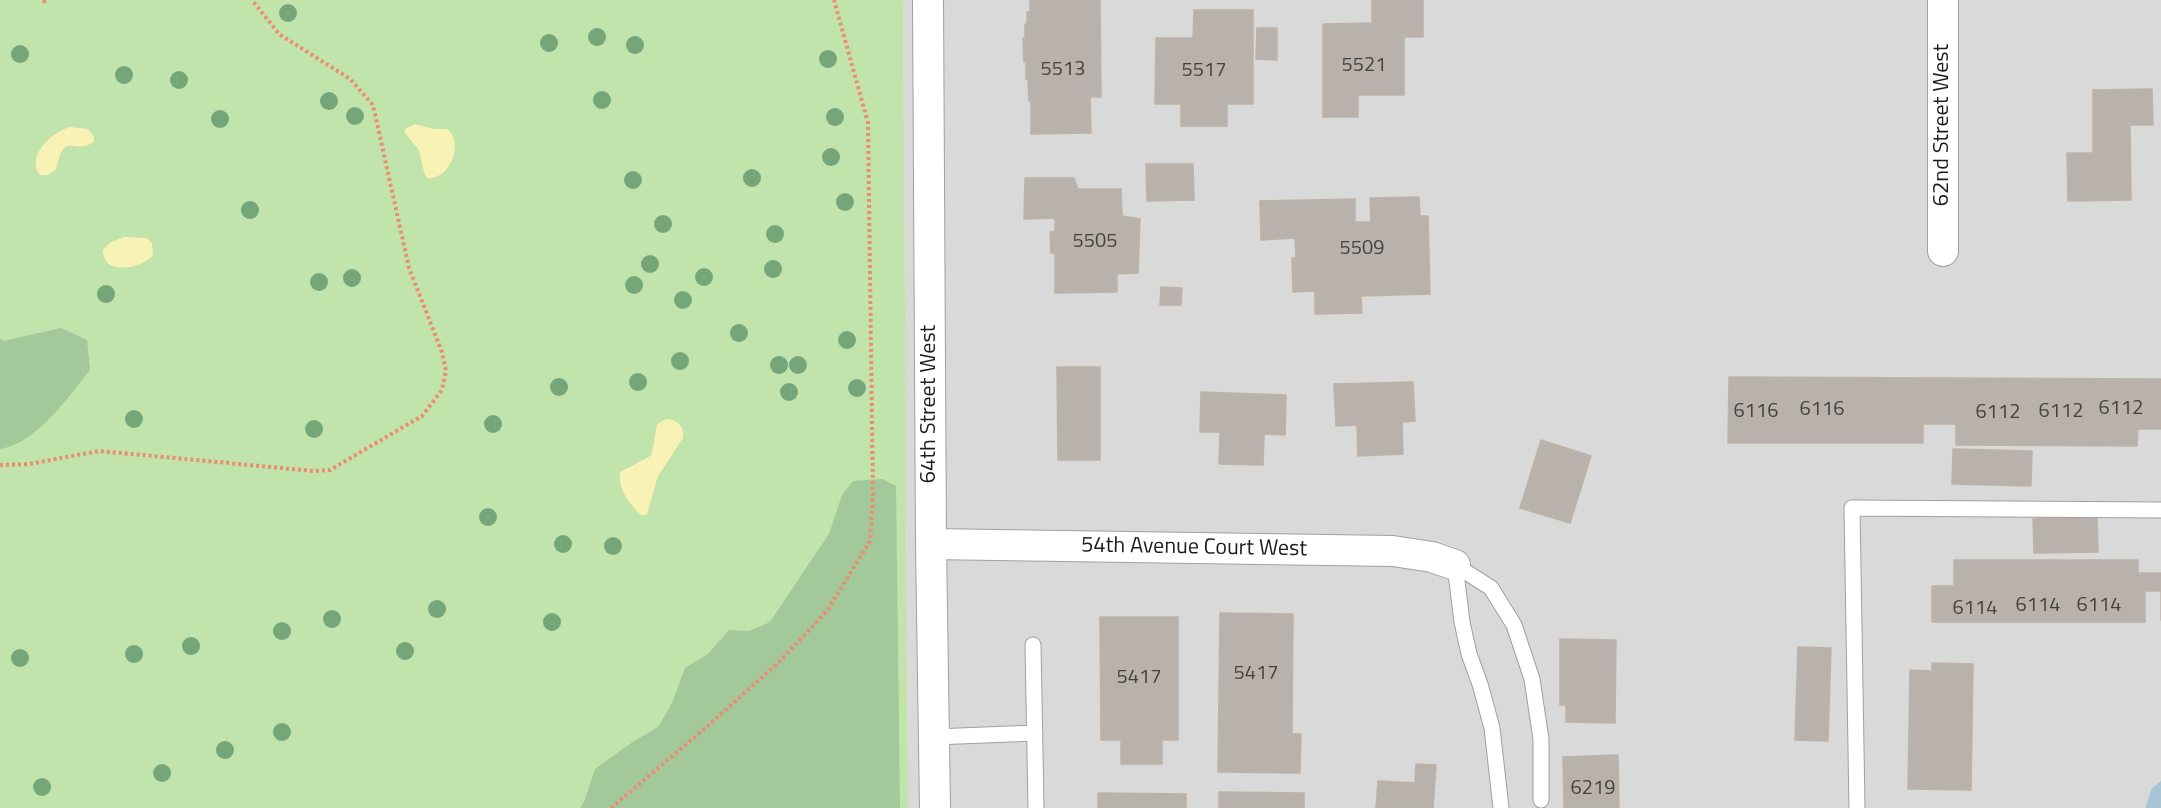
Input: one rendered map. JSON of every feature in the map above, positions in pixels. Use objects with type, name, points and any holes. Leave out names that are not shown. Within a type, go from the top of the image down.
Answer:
[{"type":"street","name":"64th Street West","points":[[928,0],[935,808]]},
{"type":"street","name":"62nd Street West","points":[[1943,0],[1943,251]]},
{"type":"street","name":"54th Avenue Court West","points":[[931,544],[1393,551],[1432,557],[1455,565]]},
{"type":"lane","points":[[1857,808],[1852,508],[2161,510]]},
{"type":"lane","points":[[1455,565],[1491,588],[1514,625],[1532,679],[1540,729],[1541,800]]},
{"type":"lane","points":[[1455,565],[1462,622],[1469,654],[1492,728],[1501,808]]},
{"type":"lane","points":[[1033,645],[1036,808]]},
{"type":"lane","points":[[934,737],[1035,733]]},
{"type":"path","points":[[0,465],[28,464],[99,451],[314,471],[330,470],[422,416],[442,390],[446,371],[442,352],[410,268],[373,105],[350,79],[279,34],[252,0]]},
{"type":"path","points":[[612,808],[778,663],[827,611],[870,541],[873,496],[868,123],[834,0]]},
{"type":"shaded area","points":[[903,0],[2161,0],[2161,808],[908,808]]},
{"type":"green space","points":[[0,0],[903,0],[908,808],[0,808]]},
{"type":"green space","points":[[61,328],[87,340],[90,370],[61,406],[38,429],[13,445],[0,449],[0,338],[3,341]]},
{"type":"green space","points":[[882,479],[896,486],[900,808],[580,808],[595,769],[658,727],[672,703],[685,668],[708,654],[729,630],[749,631],[770,622],[829,534],[842,495],[853,481]]},
{"type":"sand","points":[[415,124],[433,129],[447,129],[452,135],[455,143],[452,160],[442,174],[427,178],[419,150],[405,133],[405,129]]},
{"type":"sand","points":[[70,127],[88,129],[94,137],[94,142],[86,146],[66,147],[59,158],[56,170],[47,175],[40,175],[36,168],[38,153],[49,139]]},
{"type":"sand","points":[[125,237],[147,238],[152,243],[153,255],[141,264],[124,268],[110,264],[105,259],[103,251],[109,243]]},
{"type":"sand","points":[[666,419],[679,424],[683,430],[683,438],[658,476],[647,515],[641,515],[625,496],[620,472],[649,457],[652,453],[657,424]]},
{"type":"water","points":[[2161,781],[2161,808],[2145,808],[2152,788]]},
{"type":"building","points":[[1030,0],[1100,0],[1101,97],[1090,97],[1091,133],[1031,134],[1031,101],[1029,101],[1028,79],[1026,79],[1023,38],[1025,38],[1027,12],[1030,12]]},
{"type":"building","points":[[1372,0],[1423,0],[1423,37],[1404,37],[1404,95],[1358,95],[1358,117],[1323,117],[1323,24],[1372,23]]},
{"type":"building","points":[[1194,10],[1253,10],[1253,104],[1227,104],[1227,126],[1181,126],[1181,104],[1155,104],[1156,38],[1193,38]]},
{"type":"building","points":[[1257,28],[1277,28],[1277,60],[1256,59]]},
{"type":"building","points":[[2152,89],[2153,125],[2130,125],[2131,200],[2068,201],[2067,153],[2093,153],[2093,90]]},
{"type":"building","points":[[1146,164],[1193,164],[1194,200],[1147,201]]},
{"type":"building","points":[[1025,178],[1074,178],[1078,189],[1121,189],[1122,216],[1140,219],[1138,273],[1117,274],[1117,292],[1055,293],[1055,253],[1051,253],[1050,232],[1055,231],[1055,218],[1024,219]]},
{"type":"building","points":[[1419,197],[1420,216],[1428,216],[1430,294],[1361,296],[1362,313],[1315,314],[1315,291],[1293,292],[1292,258],[1296,258],[1295,238],[1261,240],[1260,201],[1355,199],[1355,222],[1371,222],[1370,198]]},
{"type":"building","points":[[1161,287],[1182,288],[1181,305],[1160,305]]},
{"type":"building","points":[[1057,367],[1100,367],[1100,460],[1058,460]]},
{"type":"building","points":[[1729,377],[2161,379],[2161,429],[2138,429],[2137,446],[1956,445],[1956,424],[1923,424],[1923,443],[1728,443]]},
{"type":"building","points":[[1413,382],[1415,421],[1402,422],[1403,454],[1358,456],[1357,425],[1336,426],[1334,384]]},
{"type":"building","points":[[1201,392],[1286,395],[1285,435],[1264,434],[1263,465],[1219,464],[1220,432],[1200,432]]},
{"type":"building","points":[[1541,440],[1591,456],[1570,523],[1520,508]]},
{"type":"building","points":[[1953,449],[2032,451],[2031,486],[1952,484]]},
{"type":"building","points":[[2097,517],[2098,552],[2034,553],[2033,519]]},
{"type":"building","points":[[1954,560],[2138,560],[2138,573],[2161,573],[2161,591],[2145,591],[2145,622],[1932,622],[1932,586],[1954,586]]},
{"type":"building","points":[[1220,613],[1293,614],[1292,734],[1301,734],[1300,773],[1218,772]]},
{"type":"building","points":[[1100,617],[1178,617],[1178,740],[1162,740],[1162,764],[1121,764],[1121,740],[1101,740]]},
{"type":"building","points":[[1560,639],[1616,640],[1615,723],[1566,722],[1566,705],[1560,705]]},
{"type":"building","points":[[1798,647],[1831,648],[1828,741],[1795,740]]},
{"type":"building","points":[[1932,663],[1973,664],[1971,790],[1908,789],[1910,670],[1932,671]]},
{"type":"building","points":[[1618,755],[1619,808],[1564,808],[1563,757]]},
{"type":"building","points":[[1416,764],[1436,765],[1433,808],[1376,808],[1378,781],[1415,783]]},
{"type":"building","points":[[1219,792],[1304,793],[1304,808],[1219,808]]},
{"type":"building","points":[[1098,793],[1186,794],[1186,808],[1098,808]]}]
